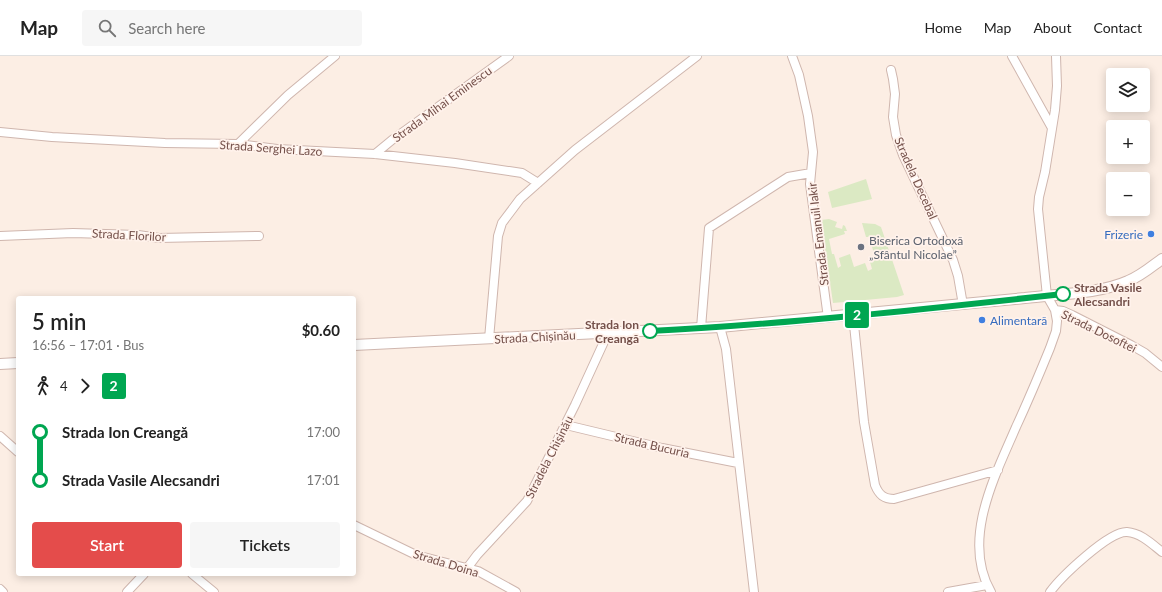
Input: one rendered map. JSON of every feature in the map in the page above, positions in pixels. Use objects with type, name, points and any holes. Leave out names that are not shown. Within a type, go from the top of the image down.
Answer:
[{"type":"street","points":[[238,144],[288,95],[335,56]]},
{"type":"street","name":"Strada Mihai Eminescu","points":[[375,154],[392,140],[510,56]]},
{"type":"street","points":[[488,339],[498,236],[502,223],[520,199],[575,150],[697,56]]},
{"type":"street","name":"Strada Emanuil Iakir","points":[[792,56],[799,74],[808,116],[813,152],[810,184],[828,318]]},
{"type":"street","points":[[1012,56],[1052,128]]},
{"type":"street","points":[[948,592],[989,588],[981,564],[979,545],[980,528],[984,510],[998,470],[1056,331],[1057,321],[1055,310],[1047,296],[1038,209],[1039,196],[1045,172],[1052,128],[1057,86],[1056,56]]},
{"type":"street","name":"Stradela Decebal","points":[[890,70],[895,94],[893,117],[896,135],[903,155],[953,260],[958,276],[963,304]]},
{"type":"street","name":"Strada Serghei Lazo","points":[[0,132],[52,137],[165,143],[238,144],[278,149],[375,154],[455,162],[522,173],[538,183]]},
{"type":"street","points":[[701,328],[709,228],[788,177],[810,173]]},
{"type":"street","name":"Strada Florilor","points":[[0,236],[73,233],[138,235],[159,238],[259,236]]},
{"type":"street","name":"Strada Chișinău","points":[[356,345],[720,327],[828,318],[1047,296],[1107,288],[1120,284],[1144,273],[1162,259]]},
{"type":"street","name":"Strada Dosoftei","points":[[1055,310],[1063,311],[1117,337],[1145,353],[1162,367]]},
{"type":"street","points":[[853,315],[865,428],[875,485],[881,496],[888,499],[894,499],[998,470]]},
{"type":"street","points":[[720,327],[726,349],[754,592]]},
{"type":"street","name":"Stradela Chişinău","points":[[468,568],[477,555],[527,501],[566,425],[608,333]]},
{"type":"street","points":[[0,364],[16,363]]},
{"type":"street","name":"Strada Bucuria","points":[[566,425],[662,448],[738,463]]},
{"type":"street","points":[[0,436],[16,450]]},
{"type":"street","name":"Strada Doina","points":[[356,526],[416,555],[441,563],[478,571],[516,592]]},
{"type":"street","points":[[1050,592],[1056,583],[1096,548],[1114,535],[1124,532],[1136,534],[1146,539],[1162,552]]},
{"type":"street","points":[[127,592],[142,576]]},
{"type":"street","points":[[194,576],[214,592]]},
{"type":"street","points":[[0,589],[4,592]]},
{"type":"green space","points":[[866,179],[872,199],[832,208],[828,192]]},
{"type":"green space","points":[[829,219],[837,222],[835,227],[842,229],[843,225],[847,231],[844,231],[845,234],[829,239],[832,254],[834,254],[838,268],[841,266],[839,258],[850,254],[854,267],[865,263],[868,271],[872,269],[870,262],[876,260],[869,237],[866,237],[862,223],[875,224],[881,227],[904,295],[897,297],[833,303],[821,220]]},
{"type":"bus line","name":"2","points":[[650,331],[828,318],[1063,294]]},
{"type":"place","name":"Frizerie","points":[[1151,234]]},
{"type":"place","name":"Biserica Ortodoxă „Sfântul Nicolae”","points":[[861,247]]},
{"type":"place","name":"Strada Vasile Alecsandri","points":[[1063,294]]},
{"type":"place","name":"Alimentară","points":[[982,320]]},
{"type":"place","name":"Strada Ion Creangă","points":[[650,331]]}]
